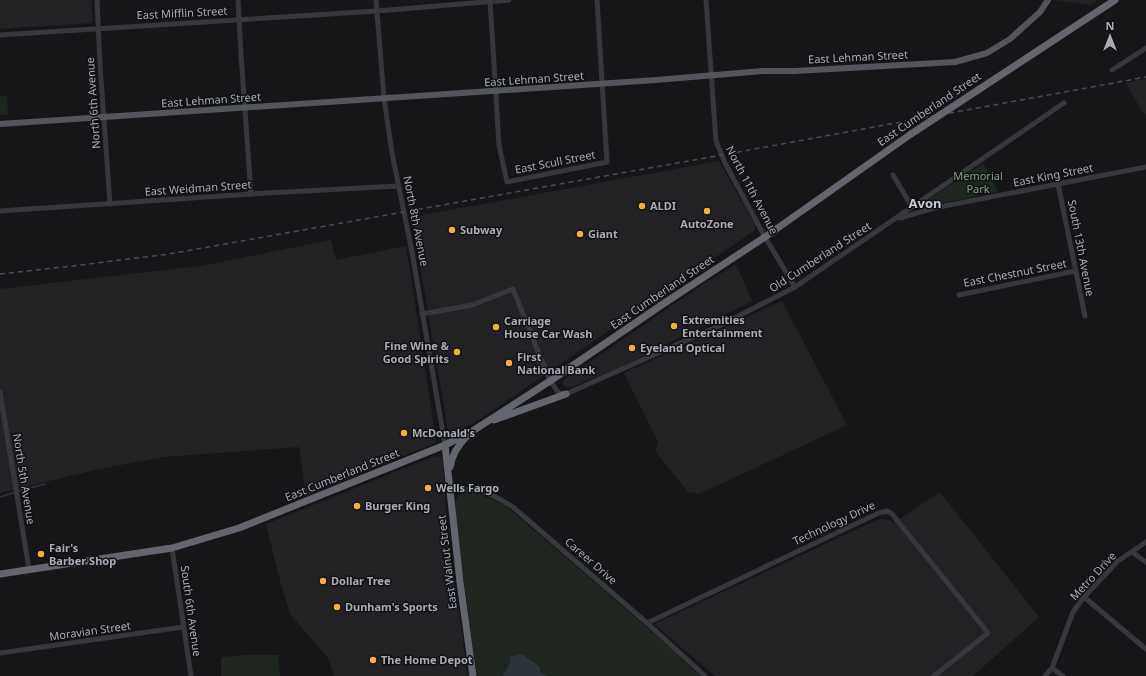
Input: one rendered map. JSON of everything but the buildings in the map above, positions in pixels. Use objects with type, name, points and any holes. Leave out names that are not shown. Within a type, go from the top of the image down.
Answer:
[{"type":"highway","name":"East Cumberland Street","points":[[0,574],[172,548],[238,528],[445,445],[471,432],[765,237],[911,134],[1115,0]]},
{"type":"highway","points":[[481,425],[566,394]]},
{"type":"highway","points":[[449,475],[453,455],[459,445],[471,432]]},
{"type":"highway","name":"East Walnut Street","points":[[445,445],[460,582],[473,676]]},
{"type":"highway","points":[[0,578],[24,574],[29,569]]},
{"type":"main road","name":"East Lehman Street","points":[[0,124],[710,77],[763,72],[955,62],[987,53],[1010,39],[1040,12],[1048,0]]},
{"type":"street","name":"North 6th Avenue","points":[[97,0],[110,204]]},
{"type":"street","points":[[238,0],[251,194]]},
{"type":"street","name":"North 8th Avenue","points":[[376,0],[384,98],[398,186],[445,445]]},
{"type":"street","name":"East Mifflin Street","points":[[0,35],[377,11],[509,0]]},
{"type":"street","points":[[597,0],[603,84]]},
{"type":"street","name":"North 11th Avenue","points":[[706,0],[710,77],[716,141],[725,163],[765,237],[795,287]]},
{"type":"street","points":[[490,1],[496,91]]},
{"type":"street","points":[[1112,70],[1146,48]]},
{"type":"street","name":"East Scull Street","points":[[496,91],[499,145],[507,182],[607,162],[603,84]]},
{"type":"street","name":"Old Cumberland Street","points":[[566,394],[721,326],[795,287],[1064,103]]},
{"type":"street","name":"East King Street","points":[[893,221],[934,208],[1146,167]]},
{"type":"street","points":[[893,174],[912,207]]},
{"type":"street","name":"South 13th Avenue","points":[[1058,184],[1085,316]]},
{"type":"street","name":"East Weidman Street","points":[[0,211],[251,194],[398,186]]},
{"type":"street","name":"East Chestnut Street","points":[[959,295],[1075,271]]},
{"type":"street","points":[[422,314],[472,305],[513,289],[550,381],[559,393],[566,394]]},
{"type":"street","name":"North 5th Avenue","points":[[0,392],[29,569]]},
{"type":"street","name":"Career Drive","points":[[450,488],[484,491],[496,496],[513,507],[647,623],[705,676]]},
{"type":"street","name":"Technology Drive","points":[[647,623],[867,518],[887,511],[892,514],[988,633],[934,676]]},
{"type":"street","name":"Metro Drive","points":[[1046,676],[1052,668],[1073,612],[1084,597],[1118,561],[1146,542]]},
{"type":"street","name":"South 6th Avenue","points":[[172,548],[191,676]]},
{"type":"street","points":[[1132,552],[1146,562]]},
{"type":"street","points":[[1084,597],[1146,649]]},
{"type":"street","name":"Moravian Street","points":[[0,653],[30,650],[183,627]]},
{"type":"street","points":[[1052,668],[1063,676]]},
{"type":"shaded area","points":[[0,0],[91,0],[93,19],[92,23],[0,29]]},
{"type":"shaded area","points":[[1051,0],[1098,0],[1090,5]]},
{"type":"shaded area","points":[[1146,79],[1146,114],[1144,115],[1126,83]]},
{"type":"shaded area","points":[[719,161],[753,221],[755,230],[479,420],[454,434],[450,433],[448,431],[412,217]]},
{"type":"shaded area","points":[[331,240],[336,260],[406,246],[436,440],[435,443],[306,496],[299,447],[163,457],[95,470],[0,493],[0,289],[200,266]]},
{"type":"shaded area","points":[[736,264],[752,301],[623,366],[569,388],[563,384],[562,381],[702,285]]},
{"type":"shaded area","points":[[782,301],[847,425],[699,494],[688,492],[655,451],[658,442],[624,373]]},
{"type":"shaded area","points":[[432,457],[441,457],[443,462],[447,527],[468,676],[334,676],[328,658],[290,614],[266,524]]},
{"type":"shaded area","points":[[940,492],[1039,617],[973,676],[715,676],[654,624],[879,519],[890,520],[894,523]]},
{"type":"shaded area","points":[[522,654],[540,667],[540,672],[547,676],[503,676],[511,661],[510,657]]},
{"type":"green space","points":[[0,96],[7,96],[8,115],[0,115]]},
{"type":"green space","name":"Memorial Park","points":[[983,163],[998,192],[916,208]]},
{"type":"green space","points":[[465,492],[487,497],[507,507],[665,643],[700,676],[477,676],[457,533],[455,503],[460,493]]},
{"type":"green space","points":[[278,655],[280,676],[221,676],[221,657]]},
{"type":"waterway","points":[[0,497],[45,484]]},
{"type":"railway","points":[[0,274],[169,254],[1146,77]]},
{"type":"place","name":"ALDI","points":[[642,206]]},
{"type":"place","name":"AutoZone","points":[[707,211]]},
{"type":"place","name":"Subway","points":[[452,230]]},
{"type":"place","name":"Giant","points":[[580,234]]},
{"type":"place","name":"Extremities Entertainment","points":[[674,326]]},
{"type":"place","name":"Carriage House Car Wash","points":[[496,327]]},
{"type":"place","name":"Eyeland Optical","points":[[632,348]]},
{"type":"place","name":"Fine Wine & Good Spirits","points":[[457,352]]},
{"type":"place","name":"First National Bank","points":[[509,363]]},
{"type":"place","name":"McDonald's","points":[[404,433]]},
{"type":"place","name":"Wells Fargo","points":[[428,488]]},
{"type":"place","name":"Burger King","points":[[357,506]]},
{"type":"place","name":"Fair's Barber Shop","points":[[41,554]]},
{"type":"place","name":"Dollar Tree","points":[[323,581]]},
{"type":"place","name":"Dunham's Sports","points":[[337,607]]},
{"type":"place","name":"The Home Depot","points":[[373,660]]},
{"type":"district","name":"Avon","points":[[925,203]]}]
